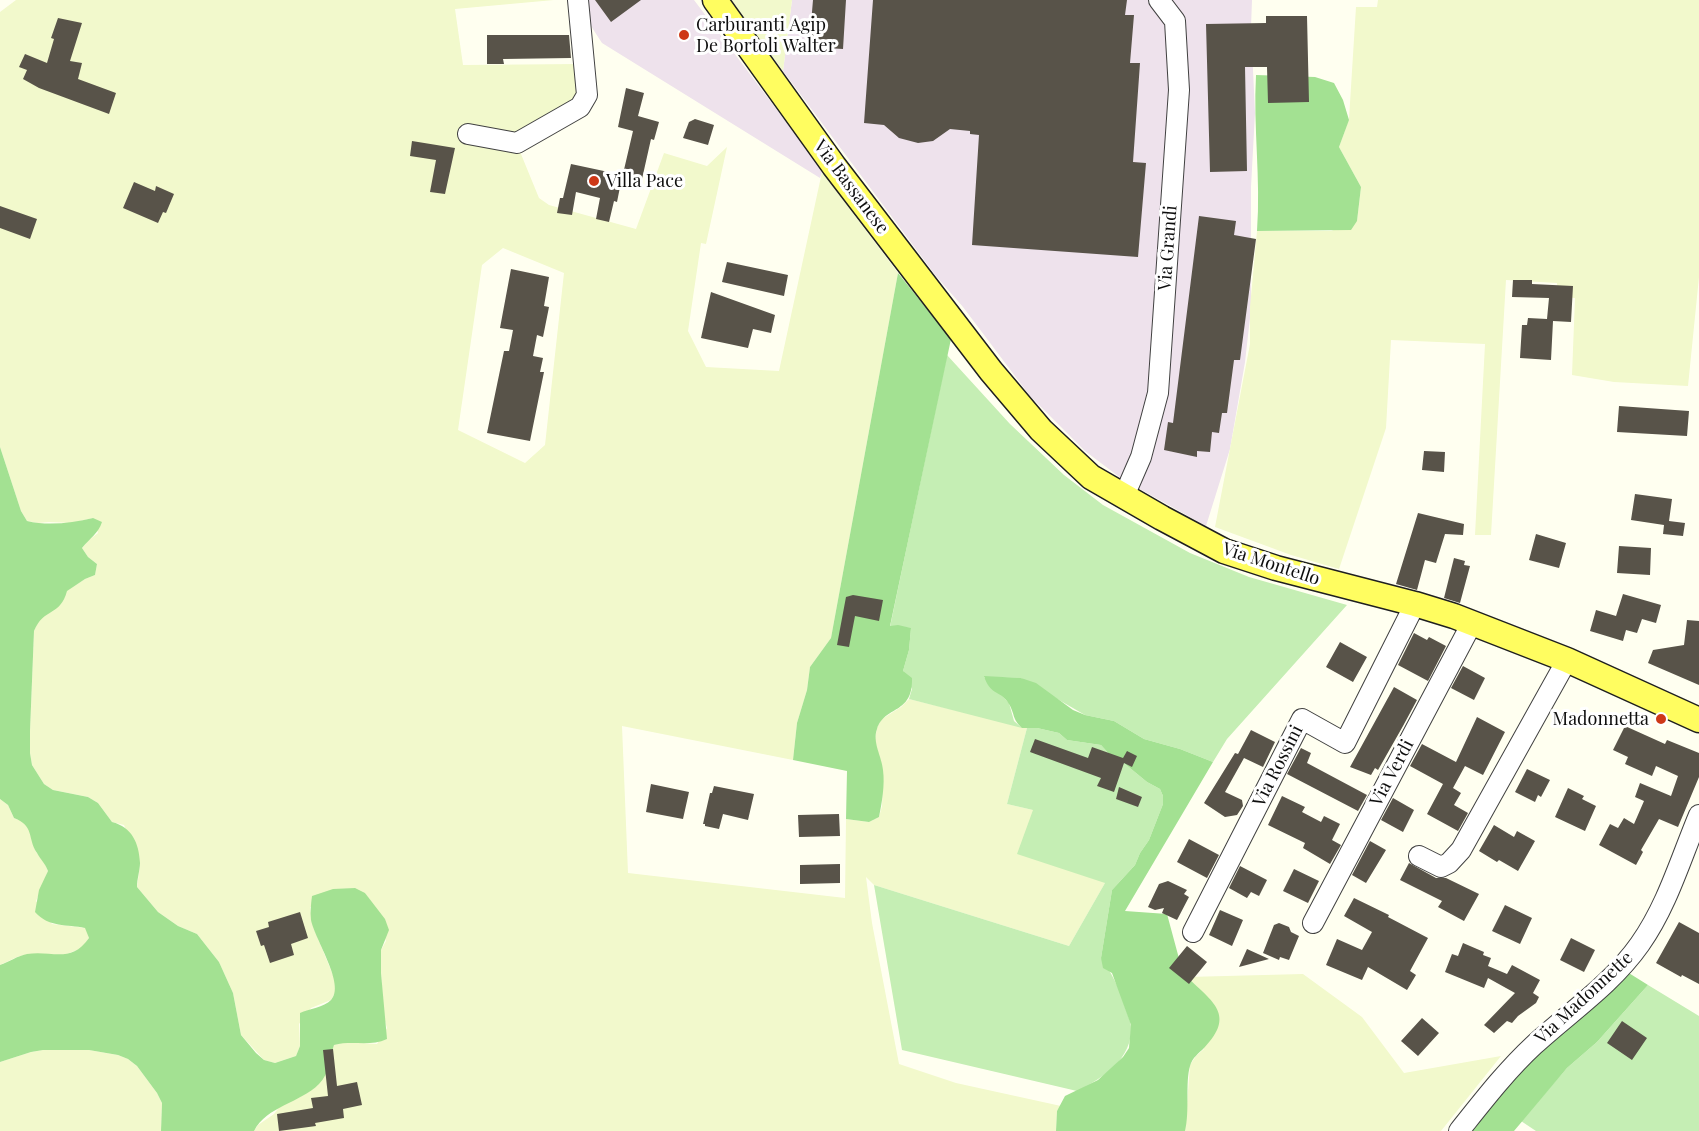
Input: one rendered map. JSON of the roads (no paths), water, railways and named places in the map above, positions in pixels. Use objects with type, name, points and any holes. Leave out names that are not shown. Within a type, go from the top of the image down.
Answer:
[{"type":"main road","name":"Via Bassanese","points":[[715,0],[834,166],[991,371]]},
{"type":"main road","name":"Via Montello","points":[[991,371],[1041,430],[1091,477],[1224,551],[1288,571],[1415,604],[1472,623],[1567,660],[1699,720]]},
{"type":"street","points":[[468,134],[517,143],[580,106],[587,95],[578,0]]},
{"type":"street","name":"Via Grandi","points":[[1124,496],[1141,457],[1158,393],[1160,370],[1179,90],[1175,21],[1159,0]]},
{"type":"street","name":"Via Rossini","points":[[1193,932],[1302,719],[1345,743],[1415,604]]},
{"type":"street","name":"Via Verdi","points":[[1313,923],[1472,623]]},
{"type":"street","points":[[1419,856],[1441,867],[1449,863],[1461,850],[1567,660]]},
{"type":"street","name":"Via Madonnette","points":[[1459,1131],[1507,1073],[1533,1046],[1595,992],[1641,943],[1663,902],[1699,815]]},
{"type":"place","name":"Carburanti Agip De Bortoli Walter","points":[[684,35]]},
{"type":"place","name":"Villa Pace","points":[[594,181]]},
{"type":"place","name":"Madonnetta","points":[[1661,719]]}]
